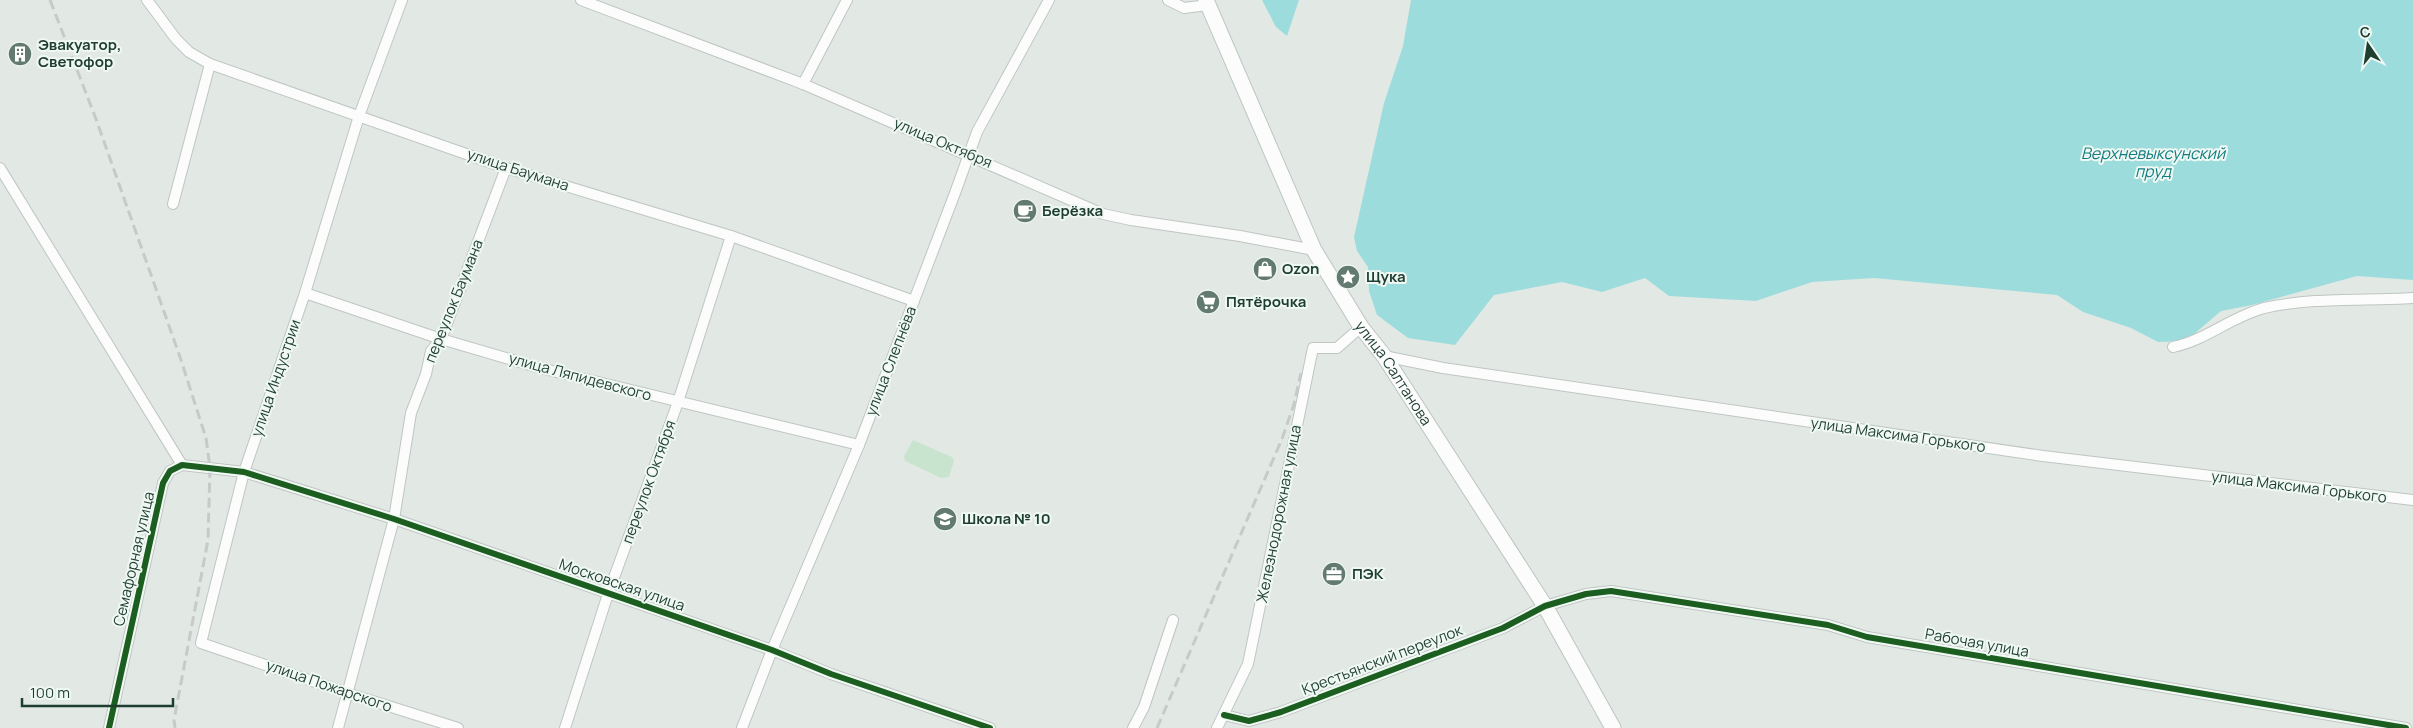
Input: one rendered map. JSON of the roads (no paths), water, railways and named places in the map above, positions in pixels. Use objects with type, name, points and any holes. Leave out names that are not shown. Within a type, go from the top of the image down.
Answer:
[{"type":"main road","name":"улица Салтанова","points":[[1207,3],[1314,250],[1361,327],[1384,356],[1544,606],[1613,728]]},
{"type":"street","name":"улица Баумана","points":[[147,0],[182,46],[210,64],[506,168],[731,236],[914,301]]},
{"type":"street","name":"улица Индустрии","points":[[201,643],[244,472],[305,293],[359,116],[402,0]]},
{"type":"street","name":"улица Октября","points":[[581,0],[803,84],[1103,214],[1314,250]]},
{"type":"street","points":[[803,84],[847,0]]},
{"type":"street","name":"улица Слепнёва","points":[[742,728],[772,650],[859,445],[977,132],[1049,0]]},
{"type":"street","points":[[1168,0],[1184,8],[1207,3]]},
{"type":"street","points":[[173,204],[210,64]]},
{"type":"street","points":[[0,168],[182,465],[244,472]]},
{"type":"street","name":"переулок Баумана","points":[[338,728],[394,519],[411,413],[426,374],[432,351],[441,339],[506,168]]},
{"type":"street","name":"переулок Октября","points":[[565,728],[608,594],[678,402],[731,236]]},
{"type":"street","name":"улица Ляпидевского","points":[[305,293],[441,339],[540,368],[859,445]]},
{"type":"street","points":[[2173,347],[2202,338],[2224,324],[2264,308],[2338,299],[2363,301],[2413,298]]},
{"type":"street","name":"Железнодорожная улица","points":[[1217,728],[1248,664],[1313,348],[1337,348],[1361,327]]},
{"type":"street","name":"улица Максима Горького","points":[[1384,356],[1443,368],[2043,456],[2413,500]]},
{"type":"street","name":"Семафорная улица","points":[[109,728],[163,483],[170,471],[182,465]]},
{"type":"street","name":"Московская улица","points":[[244,472],[394,519],[772,650],[831,674],[990,728]]},
{"type":"street","name":"Рабочая улица","points":[[1544,606],[1586,594],[1611,591],[1828,625],[1867,637],[2406,728]]},
{"type":"street","name":"Крестьянский переулок","points":[[1224,715],[1250,724],[1503,628],[1544,606]]},
{"type":"street","points":[[1133,728],[1144,707],[1173,620]]},
{"type":"street","name":"улица Пожарского","points":[[201,643],[347,693],[458,728]]},
{"type":"water","points":[[1262,0],[1299,0],[1287,36],[1276,27]]},
{"type":"water","name":"Верхневыксунский пруд","points":[[1411,0],[2413,0],[2413,280],[2357,276],[2252,305],[2221,311],[2186,341],[2158,342],[2131,328],[2083,312],[2057,295],[1874,278],[1812,282],[1756,301],[1669,296],[1645,278],[1602,292],[1562,282],[1494,295],[1455,345],[1408,338],[1377,315],[1369,291],[1368,267],[1357,251],[1354,237],[1384,103],[1403,46]]},
{"type":"railway","points":[[50,0],[96,119],[180,357],[206,438],[210,468],[208,540],[174,720],[175,728]]},
{"type":"railway","points":[[1157,728],[1282,439],[1294,404],[1301,373]]},
{"type":"place","name":"Эвакуатор, Светофор","points":[[20,54]]},
{"type":"place","name":"Берёзка","points":[[1025,211]]},
{"type":"place","name":"Ozon","points":[[1265,269]]},
{"type":"place","name":"Щука","points":[[1348,277]]},
{"type":"place","name":"Пятёрочка","points":[[1208,302]]},
{"type":"place","name":"Школа № 10","points":[[945,519]]},
{"type":"place","name":"ПЭК","points":[[1334,574]]}]
